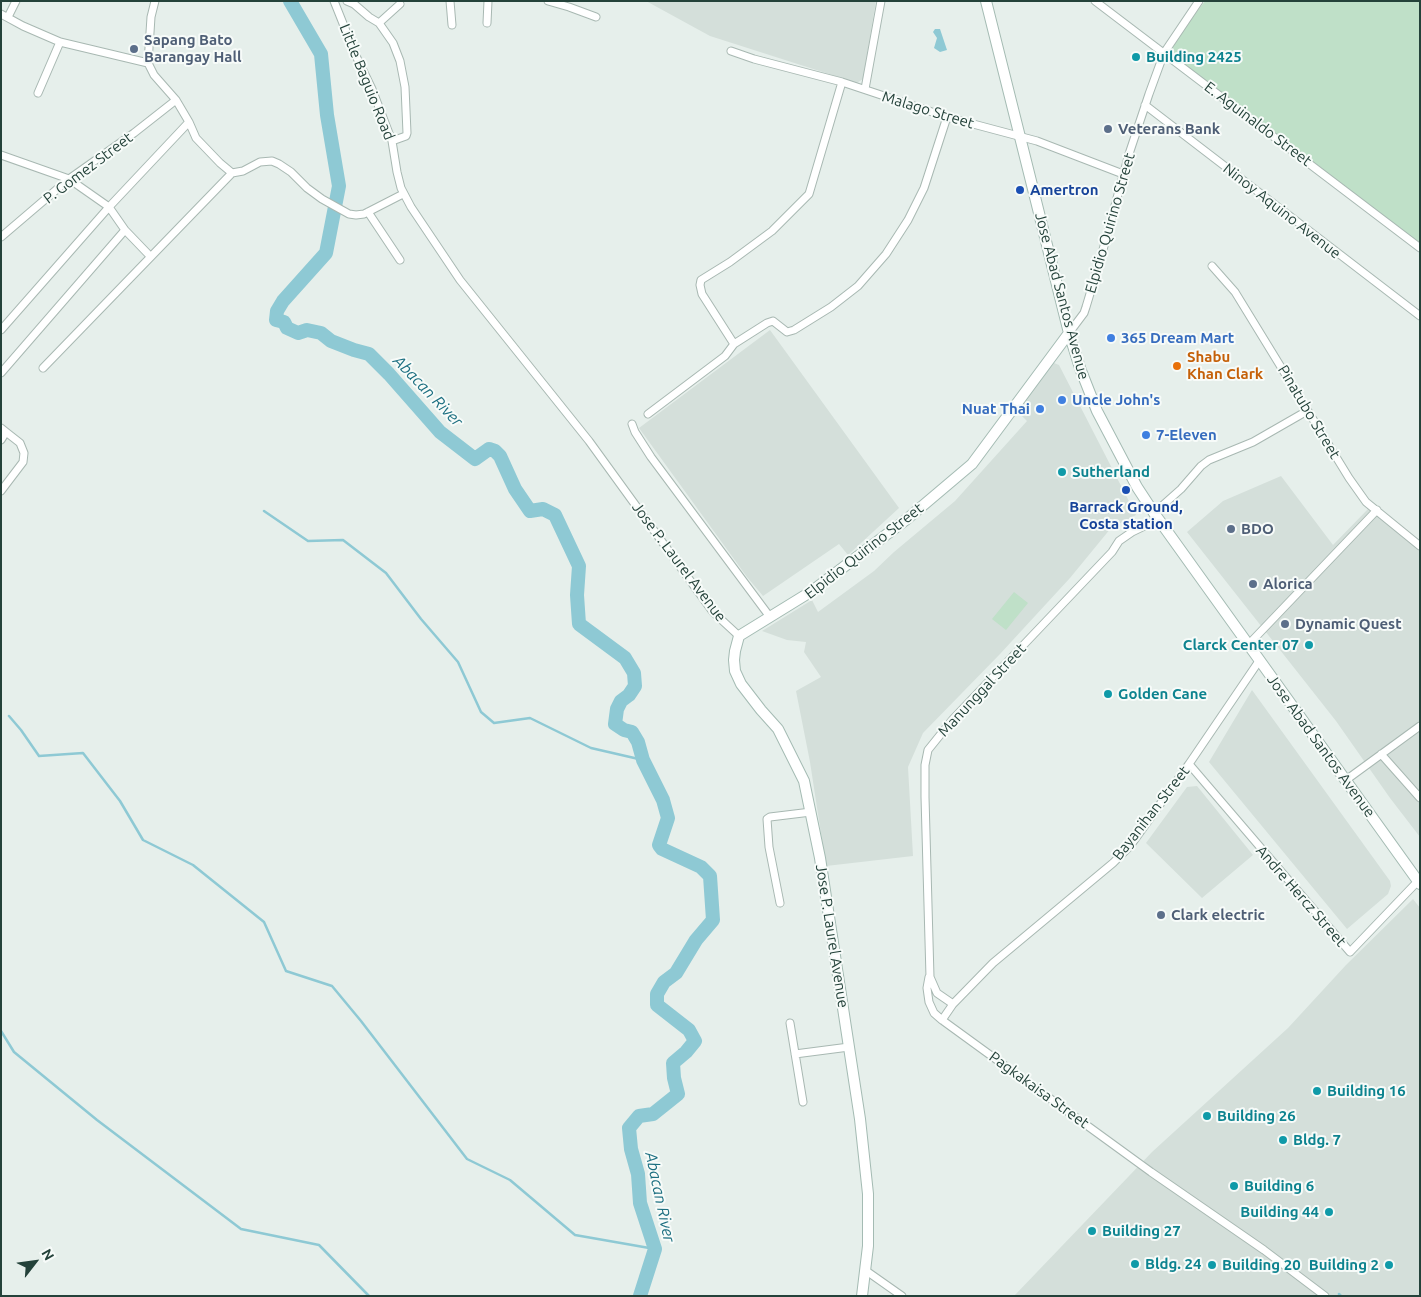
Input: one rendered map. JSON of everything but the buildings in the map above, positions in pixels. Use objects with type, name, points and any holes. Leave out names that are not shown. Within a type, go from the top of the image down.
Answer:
[{"type":"street","points":[[16,1],[3,15],[38,33],[60,42],[148,63]]},
{"type":"street","points":[[155,1],[148,63],[154,75],[176,100],[196,138],[232,173]]},
{"type":"street","name":"Little Baguio Road","points":[[334,1],[392,141],[403,194]]},
{"type":"street","points":[[347,1],[380,23],[393,43],[400,61],[405,87],[407,133],[406,136],[392,141]]},
{"type":"street","points":[[450,1],[452,25]]},
{"type":"street","points":[[487,23],[488,1]]},
{"type":"street","points":[[548,1],[596,17]]},
{"type":"street","points":[[865,90],[882,1]]},
{"type":"street","name":"Jose Abad Santos Avenue","points":[[986,1],[1069,333],[1096,411],[1137,487],[1156,516],[1419,882]]},
{"type":"street","name":"E. Aguinaldo Street","points":[[1095,1],[1420,248]]},
{"type":"street","name":"Elpidio Quirino Street","points":[[739,636],[795,603],[844,568],[907,519],[972,464],[1084,313],[1123,174],[1164,53],[1199,1]]},
{"type":"street","points":[[380,23],[400,4]]},
{"type":"street","points":[[38,93],[60,42]]},
{"type":"street","name":"Malago Street","points":[[731,51],[754,59],[842,82],[947,117],[1048,145],[1123,174]]},
{"type":"street","points":[[734,344],[702,294],[700,286],[702,280],[772,232],[809,194],[842,82]]},
{"type":"street","name":"P. Gomez Street","points":[[1,237],[69,179],[98,160],[176,100]]},
{"type":"street","name":"Ninoy Aquino Avenue","points":[[1145,105],[1420,316]]},
{"type":"street","points":[[648,414],[724,356],[734,344],[767,322],[773,321],[786,332],[794,330],[831,307],[858,286],[886,254],[908,220],[924,188],[947,117]]},
{"type":"street","points":[[1,330],[109,207],[189,122]]},
{"type":"street","points":[[1,155],[69,179],[109,207],[125,230],[150,256]]},
{"type":"street","points":[[43,368],[232,173],[260,162],[272,161],[291,172],[307,188],[322,199],[349,214],[356,215],[368,212],[403,194]]},
{"type":"street","name":"Jose P. Laurel Avenue","points":[[403,194],[460,280],[589,440],[713,612],[739,636],[734,660],[735,671],[740,684],[778,730],[804,781],[820,858],[860,1119],[868,1194],[868,1246],[862,1296]]},
{"type":"street","points":[[368,212],[400,260]]},
{"type":"street","points":[[1,373],[125,230]]},
{"type":"street","name":"Pinatubo Street","points":[[1212,266],[1223,277],[1239,299],[1307,411],[1366,502],[1420,546]]},
{"type":"street","name":"Manunggal Street","points":[[929,1002],[927,988],[930,977],[925,797],[925,765],[928,750],[953,719],[1112,552],[1119,541],[1156,516],[1201,466],[1209,460],[1253,442],[1307,411]]},
{"type":"street","points":[[632,424],[651,457],[770,617]]},
{"type":"street","points":[[1,440],[4,430],[20,443],[24,454],[22,462],[1,491]]},
{"type":"street","points":[[1248,645],[1377,510]]},
{"type":"street","name":"Bayanihan Street","points":[[953,1004],[993,963],[1130,846],[1259,661]]},
{"type":"street","points":[[1346,780],[1420,726]]},
{"type":"street","points":[[1381,754],[1420,798]]},
{"type":"street","name":"Andre Hercz Street","points":[[1189,764],[1350,952],[1419,882]]},
{"type":"street","points":[[780,904],[769,847],[767,819],[770,817],[811,812]]},
{"type":"street","name":"Manunggal Street","points":[[930,977],[937,993]]},
{"type":"street","points":[[937,993],[953,1004],[942,1020],[934,1013],[929,1002],[937,993]]},
{"type":"street","name":"Pagkakaisa Street","points":[[942,1020],[1325,1296]]},
{"type":"street","points":[[790,1023],[803,1102]]},
{"type":"street","points":[[795,1054],[849,1047]]},
{"type":"street","points":[[865,1270],[902,1296]]},
{"type":"shaded area","points":[[646,1],[876,1],[863,79],[857,83],[710,36]]},
{"type":"shaded area","points":[[770,330],[899,508],[848,555],[839,544],[763,596],[747,577],[639,428]]},
{"type":"shaded area","points":[[1054,363],[1059,365],[1136,515],[1111,528],[1070,578],[1000,654],[923,733],[908,767],[913,856],[826,866],[810,762],[796,691],[821,677],[804,652],[806,642],[787,640],[762,631],[812,600],[818,612],[874,571],[955,501],[1027,421],[1016,410]]},
{"type":"shaded area","points":[[1281,476],[1333,545],[1368,509],[1420,549],[1420,837],[1336,721],[1187,532],[1223,501]]},
{"type":"shaded area","points":[[1252,690],[1390,881],[1391,886],[1388,894],[1347,929],[1209,762]]},
{"type":"shaded area","points":[[1197,786],[1253,855],[1202,898],[1146,843],[1187,787]]},
{"type":"shaded area","points":[[1413,899],[1420,908],[1420,1296],[1014,1296],[1152,1152],[1288,1028],[1346,965]]},
{"type":"green space","points":[[1205,1],[1420,1],[1420,244],[1167,51]]},
{"type":"green space","points":[[1014,592],[1028,603],[1006,630],[992,619]]},
{"type":"water","points":[[935,29],[940,29],[947,50],[940,52],[934,48],[937,38],[933,32]]},
{"type":"waterway","name":"Abacan River","points":[[290,1],[321,54],[327,115],[339,186],[326,253],[283,301],[277,311],[276,320],[284,322],[287,328],[298,333],[307,330],[321,333],[331,341],[369,354],[440,432],[475,459],[489,449],[495,451],[500,456],[515,489],[530,511],[543,509],[555,515],[579,566],[577,595],[579,624],[625,658],[634,673],[635,686],[629,695],[621,701],[617,709],[615,724],[624,730],[632,732],[638,742],[643,760],[663,800],[668,818],[659,845],[662,849],[701,867],[710,876],[713,920],[696,940],[676,973],[664,982],[657,994],[657,1005],[689,1030],[695,1041],[673,1063],[678,1094],[653,1114],[639,1116],[629,1128],[631,1149],[638,1174],[640,1203],[655,1249],[640,1296]]},
{"type":"waterway","points":[[264,511],[308,541],[343,540],[386,573],[421,619],[458,662],[481,712],[494,723],[530,718],[591,748],[643,760]]},
{"type":"waterway","points":[[9,716],[39,756],[83,753],[120,801],[143,840],[193,865],[264,922],[286,971],[332,986],[467,1159],[510,1180],[575,1235],[655,1249]]},
{"type":"waterway","points":[[1,1031],[14,1052],[97,1120],[241,1229],[319,1245],[369,1296]]},
{"type":"place","name":"Sapang Bato Barangay Hall","points":[[134,49]]},
{"type":"place","name":"Building 2425","points":[[1136,57]]},
{"type":"place","name":"Veterans Bank","points":[[1108,129]]},
{"type":"place","name":"Amertron","points":[[1020,190]]},
{"type":"place","name":"365 Dream Mart","points":[[1111,338]]},
{"type":"place","name":"Shabu Khan Clark","points":[[1177,366]]},
{"type":"place","name":"Uncle John's","points":[[1062,400]]},
{"type":"place","name":"Nuat Thai","points":[[1040,409]]},
{"type":"place","name":"7-Eleven","points":[[1146,435]]},
{"type":"place","name":"Sutherland","points":[[1062,472]]},
{"type":"place","name":"Barrack Ground, Costa station","points":[[1126,490]]},
{"type":"place","name":"BDO","points":[[1231,529]]},
{"type":"place","name":"Alorica","points":[[1253,584]]},
{"type":"place","name":"Dynamic Quest","points":[[1285,624]]},
{"type":"place","name":"Clarck Center 07","points":[[1309,645]]},
{"type":"place","name":"Golden Cane","points":[[1108,694]]},
{"type":"place","name":"Clark electric","points":[[1161,915]]},
{"type":"place","name":"Building 16","points":[[1317,1091]]},
{"type":"place","name":"Building 26","points":[[1207,1116]]},
{"type":"place","name":"Bldg. 7","points":[[1283,1140]]},
{"type":"place","name":"Building 6","points":[[1234,1186]]},
{"type":"place","name":"Building 44","points":[[1329,1212]]},
{"type":"place","name":"Building 27","points":[[1092,1231]]},
{"type":"place","name":"Bldg. 24","points":[[1135,1264]]},
{"type":"place","name":"Building 20","points":[[1212,1265]]},
{"type":"place","name":"Building 2","points":[[1389,1265]]}]
